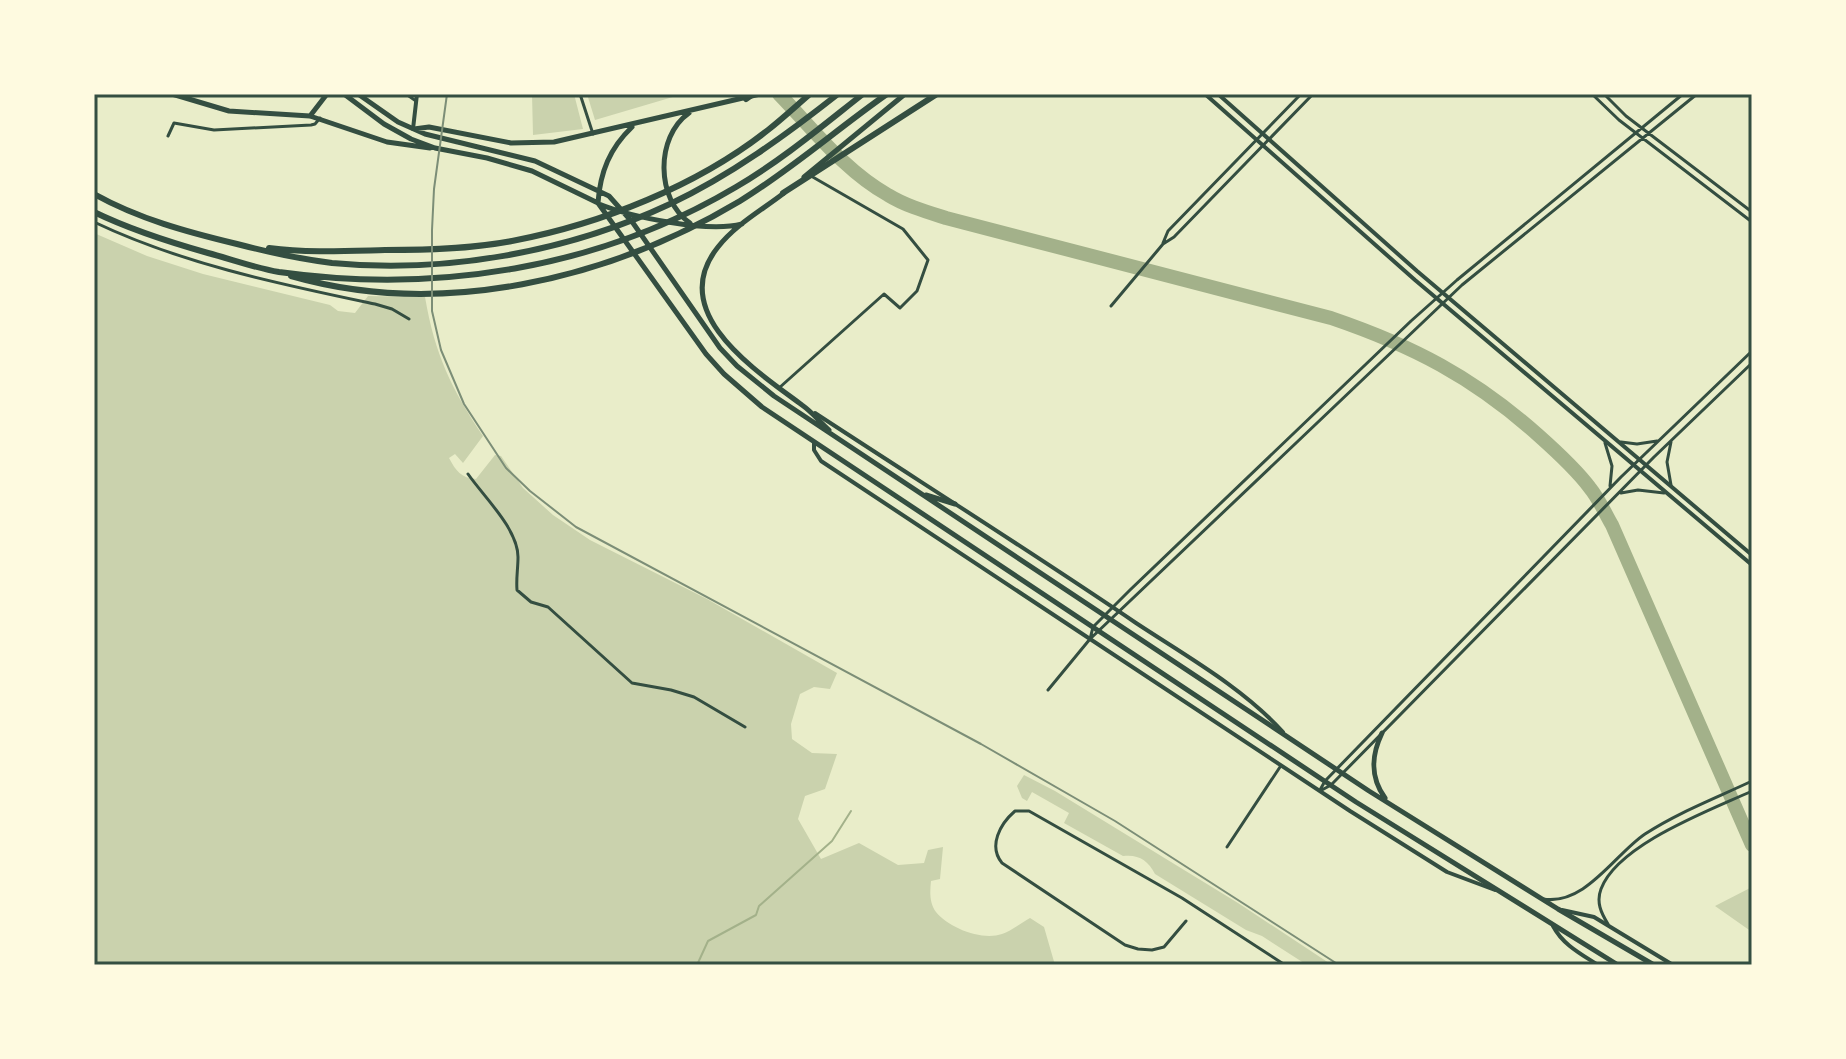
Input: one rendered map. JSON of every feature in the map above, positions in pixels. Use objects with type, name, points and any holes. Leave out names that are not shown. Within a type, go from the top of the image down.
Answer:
[{"type":"highway","points":[[237,244],[330,252],[457,248],[512,241],[602,216],[664,191],[718,164],[767,131],[810,94]]},
{"type":"highway","points":[[94,194],[163,225],[237,244],[331,262],[381,266],[516,253],[592,233],[670,204],[781,139],[838,94]]},
{"type":"highway","points":[[276,271],[407,280],[519,270],[615,244],[679,218],[735,188],[792,151],[863,94]]},
{"type":"highway","points":[[94,212],[135,231],[175,244],[337,288],[401,294],[469,291],[524,284],[596,265],[685,232],[800,161],[887,94]]},
{"type":"highway","points":[[783,193],[937,94]]},
{"type":"main road","points":[[172,94],[229,111],[320,118],[387,142],[487,158],[532,171],[624,212],[693,225],[725,227],[745,223]]},
{"type":"main road","points":[[310,116],[327,94]]},
{"type":"main road","points":[[344,94],[398,132],[435,148]]},
{"type":"main road","points":[[358,94],[413,129],[535,161],[599,190],[624,212],[728,357],[774,396],[1391,805],[1654,965]]},
{"type":"main road","points":[[473,145],[554,142],[760,94]]},
{"type":"main road","points":[[811,173],[905,94]]},
{"type":"main road","points":[[693,111],[679,122],[671,136],[664,164],[673,204],[682,218],[693,225]]},
{"type":"main road","points":[[634,125],[614,145],[604,167],[598,203],[715,364],[746,395],[1328,783],[1618,965]]},
{"type":"main road","points":[[413,129],[429,127],[511,143]]},
{"type":"main road","points":[[783,193],[726,238],[713,254],[704,281],[704,302],[712,322],[728,344],[842,441]]},
{"type":"main road","points":[[921,494],[955,504]]},
{"type":"main road","points":[[1382,733],[1374,754],[1374,776],[1377,787],[1391,805]]},
{"type":"street","points":[[406,94],[416,101]]},
{"type":"street","points":[[413,129],[417,94]]},
{"type":"street","points":[[580,94],[593,134]]},
{"type":"street","points":[[1205,94],[1436,298],[1752,565]]},
{"type":"street","points":[[1218,94],[1449,298],[1752,555]]},
{"type":"street","points":[[1111,306],[1163,244],[1168,231],[1301,94]]},
{"type":"street","points":[[1163,244],[1174,237],[1313,94]]},
{"type":"street","points":[[1592,94],[1635,133],[1752,222]]},
{"type":"street","points":[[1604,94],[1642,128],[1752,212]]},
{"type":"street","points":[[1090,639],[1093,627],[1113,607],[1436,298],[1683,94]]},
{"type":"street","points":[[1048,690],[1090,639],[1414,330],[1697,94]]},
{"type":"street","points":[[168,136],[174,123],[214,130],[311,125],[320,118]]},
{"type":"street","points":[[778,389],[884,294],[900,308],[917,291],[928,260],[903,229],[811,173]]},
{"type":"street","points":[[94,222],[155,248],[392,309],[409,319]]},
{"type":"street","points":[[1328,783],[1336,769],[1585,513],[1752,351]]},
{"type":"street","points":[[1319,791],[1342,773],[1640,471],[1752,363]]},
{"type":"street","points":[[802,405],[1249,699],[1287,736]]},
{"type":"street","points":[[1612,438],[1634,444],[1660,439]]},
{"type":"street","points":[[1673,439],[1667,462],[1674,490]]},
{"type":"street","points":[[1603,440],[1612,469],[1608,490]]},
{"type":"street","points":[[814,442],[814,450],[821,461],[1319,791],[1447,872],[1500,892]]},
{"type":"street","points":[[468,474],[512,531],[519,557],[517,590],[531,602],[548,607],[632,683],[694,697],[745,727]]},
{"type":"street","points":[[1614,498],[1633,490],[1666,494]]},
{"type":"street","points":[[1227,847],[1281,766]]},
{"type":"street","points":[[1540,898],[1558,899],[1579,891],[1645,834],[1751,782]]},
{"type":"street","points":[[1608,924],[1601,913],[1599,898],[1601,889],[1614,870],[1640,847],[1752,791]]},
{"type":"street","points":[[1186,921],[1164,947],[1152,950],[1125,945],[1002,863],[996,856],[994,846],[997,837],[1015,811],[1029,811],[1182,898],[1285,965]]},
{"type":"street","points":[[1558,909],[1582,913],[1608,924],[1673,965]]},
{"type":"street","points":[[1551,924],[1558,937],[1598,965]]},
{"type":"green space","points":[[532,94],[574,94],[583,129],[533,135]]},
{"type":"green space","points":[[587,94],[683,94],[595,120]]},
{"type":"green space","points":[[94,233],[147,256],[203,274],[330,305],[338,311],[355,313],[368,296],[425,297],[446,370],[483,436],[463,463],[455,454],[449,458],[460,473],[476,479],[495,455],[501,456],[523,488],[553,515],[590,540],[707,599],[837,673],[830,689],[814,687],[800,694],[791,724],[792,739],[812,753],[837,754],[825,789],[805,796],[798,819],[821,859],[859,843],[898,865],[924,863],[928,850],[943,847],[940,879],[931,881],[931,900],[936,912],[957,928],[985,936],[1005,933],[1030,918],[1044,927],[1055,965],[94,965]]},
{"type":"green space","points":[[1024,775],[1238,903],[1332,965],[1307,965],[1155,874],[1142,859],[1123,856],[1064,823],[1069,813],[1032,792],[1027,801],[1022,798],[1017,786]]},
{"type":"green space","points":[[1752,887],[1752,932],[1715,906]]},
{"type":"waterway","points":[[779,94],[844,162],[872,185],[902,202],[946,218],[1331,318],[1389,340],[1441,365],[1514,414],[1572,467],[1602,506],[1752,845]]},
{"type":"waterway","points":[[697,965],[708,941],[756,915],[759,906],[832,841],[851,811]]},
{"type":"railway","points":[[447,94],[434,189],[432,311],[441,350],[464,404],[506,468],[576,527],[981,744],[1115,821],[1339,965]]}]
